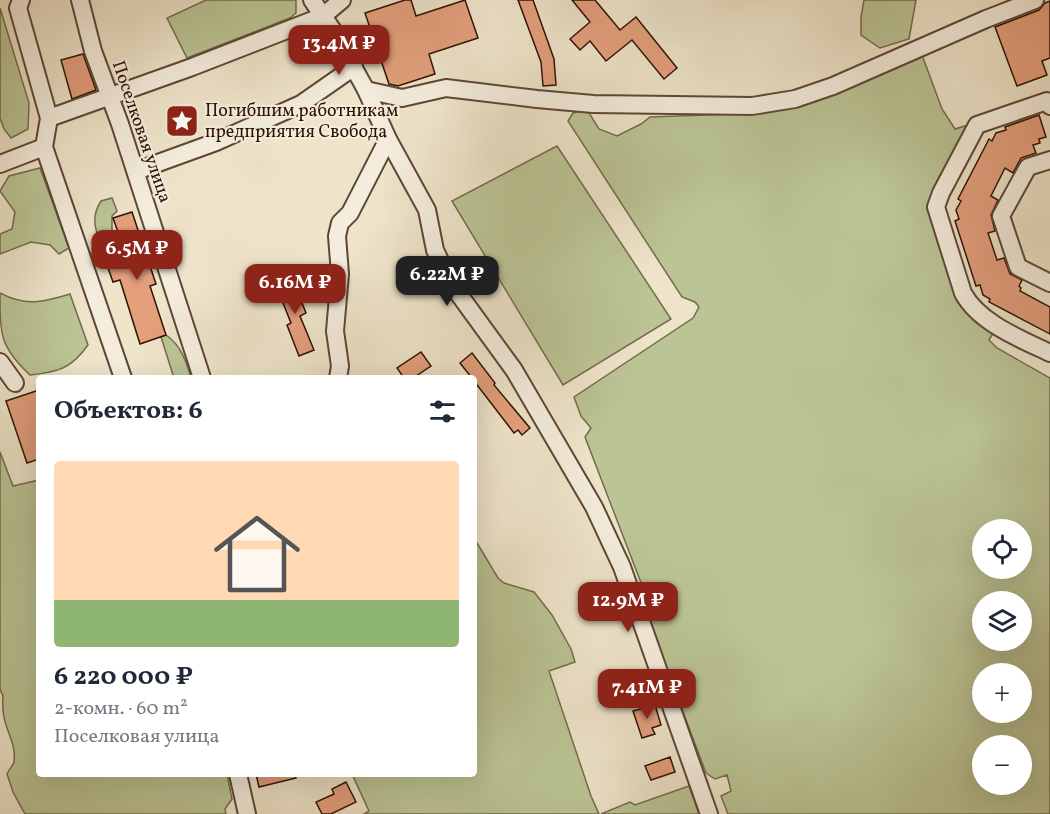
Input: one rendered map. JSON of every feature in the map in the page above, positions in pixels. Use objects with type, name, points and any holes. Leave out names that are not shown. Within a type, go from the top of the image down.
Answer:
[{"type":"street","points":[[21,0],[18,8],[49,118],[44,147],[122,375]]},
{"type":"street","name":"Поселковая улица","points":[[80,0],[93,51],[135,171],[201,375]]},
{"type":"street","points":[[312,0],[354,67],[388,139],[427,210],[435,250],[450,282],[514,370],[594,507],[622,567],[709,814]]},
{"type":"street","points":[[49,118],[323,16],[342,0]]},
{"type":"street","points":[[366,90],[402,98],[447,88],[593,104],[752,106],[795,99],[834,86],[986,19],[1035,0]]},
{"type":"street","points":[[135,171],[216,142],[301,104],[354,67]]},
{"type":"street","points":[[1050,106],[1047,101],[977,125],[936,207],[959,282],[968,303],[987,320],[1050,353]]},
{"type":"street","points":[[338,375],[340,366],[335,331],[340,274],[337,236],[340,223],[350,213],[388,139]]},
{"type":"street","points":[[0,164],[44,147]]},
{"type":"street","points":[[1050,160],[1028,167],[1002,216],[1018,267],[1050,283]]},
{"type":"street","points":[[0,362],[15,383]]},
{"type":"street","points":[[239,777],[247,814]]},
{"type":"green space","points":[[206,0],[296,0],[296,13],[290,18],[187,58],[167,18]]},
{"type":"green space","points":[[864,0],[916,0],[909,39],[880,48],[861,35]]},
{"type":"green space","points":[[0,8],[29,103],[28,129],[11,138],[0,118]]},
{"type":"green space","points":[[922,55],[942,109],[955,129],[971,124],[932,199],[958,296],[995,330],[989,340],[997,348],[1050,378],[1050,814],[728,814],[721,796],[731,791],[727,775],[715,779],[706,773],[649,622],[653,614],[585,437],[591,428],[581,416],[574,397],[693,318],[699,307],[695,302],[682,297],[568,121],[573,113],[582,111],[589,113],[599,129],[617,136],[650,117],[759,113]]},
{"type":"green space","points":[[557,146],[671,319],[563,385],[452,201]]},
{"type":"green space","points":[[40,168],[69,248],[59,254],[50,245],[31,242],[0,254],[0,234],[12,229],[15,212],[0,191],[9,176]]},
{"type":"green space","points":[[112,198],[117,211],[112,216],[115,242],[107,247],[96,231],[95,219],[101,201]]},
{"type":"green space","points":[[0,293],[26,302],[70,294],[88,345],[76,359],[63,368],[30,375],[7,348],[0,320]]},
{"type":"green space","points":[[166,335],[179,349],[190,375],[173,375],[161,337]]},
{"type":"green space","points":[[0,452],[13,486],[36,481],[36,777],[228,777],[232,799],[225,809],[226,814],[25,814],[13,792],[7,774],[13,763],[14,754],[4,717],[3,696],[0,689]]},
{"type":"green space","points":[[477,543],[498,578],[504,583],[534,592],[552,615],[571,649],[575,662],[549,671],[599,814],[364,814],[369,811],[353,777],[477,777]]},
{"type":"green space","points":[[689,786],[699,814],[601,814],[630,802],[635,805]]},
{"type":"building","points":[[411,0],[416,16],[465,0],[478,38],[429,54],[435,74],[398,86],[389,84],[365,13]]},
{"type":"building","points":[[518,0],[533,0],[554,59],[556,85],[543,86],[541,62]]},
{"type":"building","points":[[572,0],[595,0],[620,30],[636,17],[677,68],[664,79],[632,40],[606,61],[590,41],[580,50],[570,39],[590,22]]},
{"type":"building","points":[[1050,1],[1050,58],[1042,61],[1047,75],[1017,86],[995,27],[1039,10]]},
{"type":"building","points":[[83,54],[96,90],[72,99],[61,60]]},
{"type":"building","points":[[1039,115],[1046,137],[1039,139],[1040,143],[1033,145],[1036,153],[1021,158],[1013,173],[1005,168],[991,196],[998,200],[991,215],[995,231],[988,233],[997,260],[1004,258],[1010,274],[1022,280],[1019,286],[1020,291],[1050,307],[1050,334],[989,302],[990,299],[983,295],[980,285],[976,286],[955,221],[959,219],[956,210],[961,201],[958,199],[989,139],[992,141],[996,133],[1006,130],[1005,127]]},
{"type":"building","points":[[132,212],[156,284],[150,286],[166,335],[140,344],[120,280],[113,282],[106,262],[126,255],[113,218]]},
{"type":"building","points":[[291,276],[306,313],[300,316],[314,350],[299,356],[287,325],[291,323],[275,283]]},
{"type":"building","points":[[421,352],[431,366],[418,375],[402,375],[397,368]]},
{"type":"building","points":[[472,353],[495,383],[494,385],[530,428],[522,435],[518,430],[514,433],[477,385],[477,375],[470,375],[460,363]]},
{"type":"building","points":[[36,391],[36,460],[27,463],[6,401]]},
{"type":"building","points":[[655,705],[661,725],[652,728],[655,734],[642,738],[633,711]]},
{"type":"building","points":[[670,757],[675,772],[651,780],[645,766]]},
{"type":"building","points":[[257,777],[296,777],[296,778],[259,787]]},
{"type":"building","points":[[346,782],[356,802],[331,814],[322,814],[316,802],[334,794],[332,789]]},
{"type":"place","name":"Погибшим работникам предприятия Свобода","points":[[182,121]]}]
